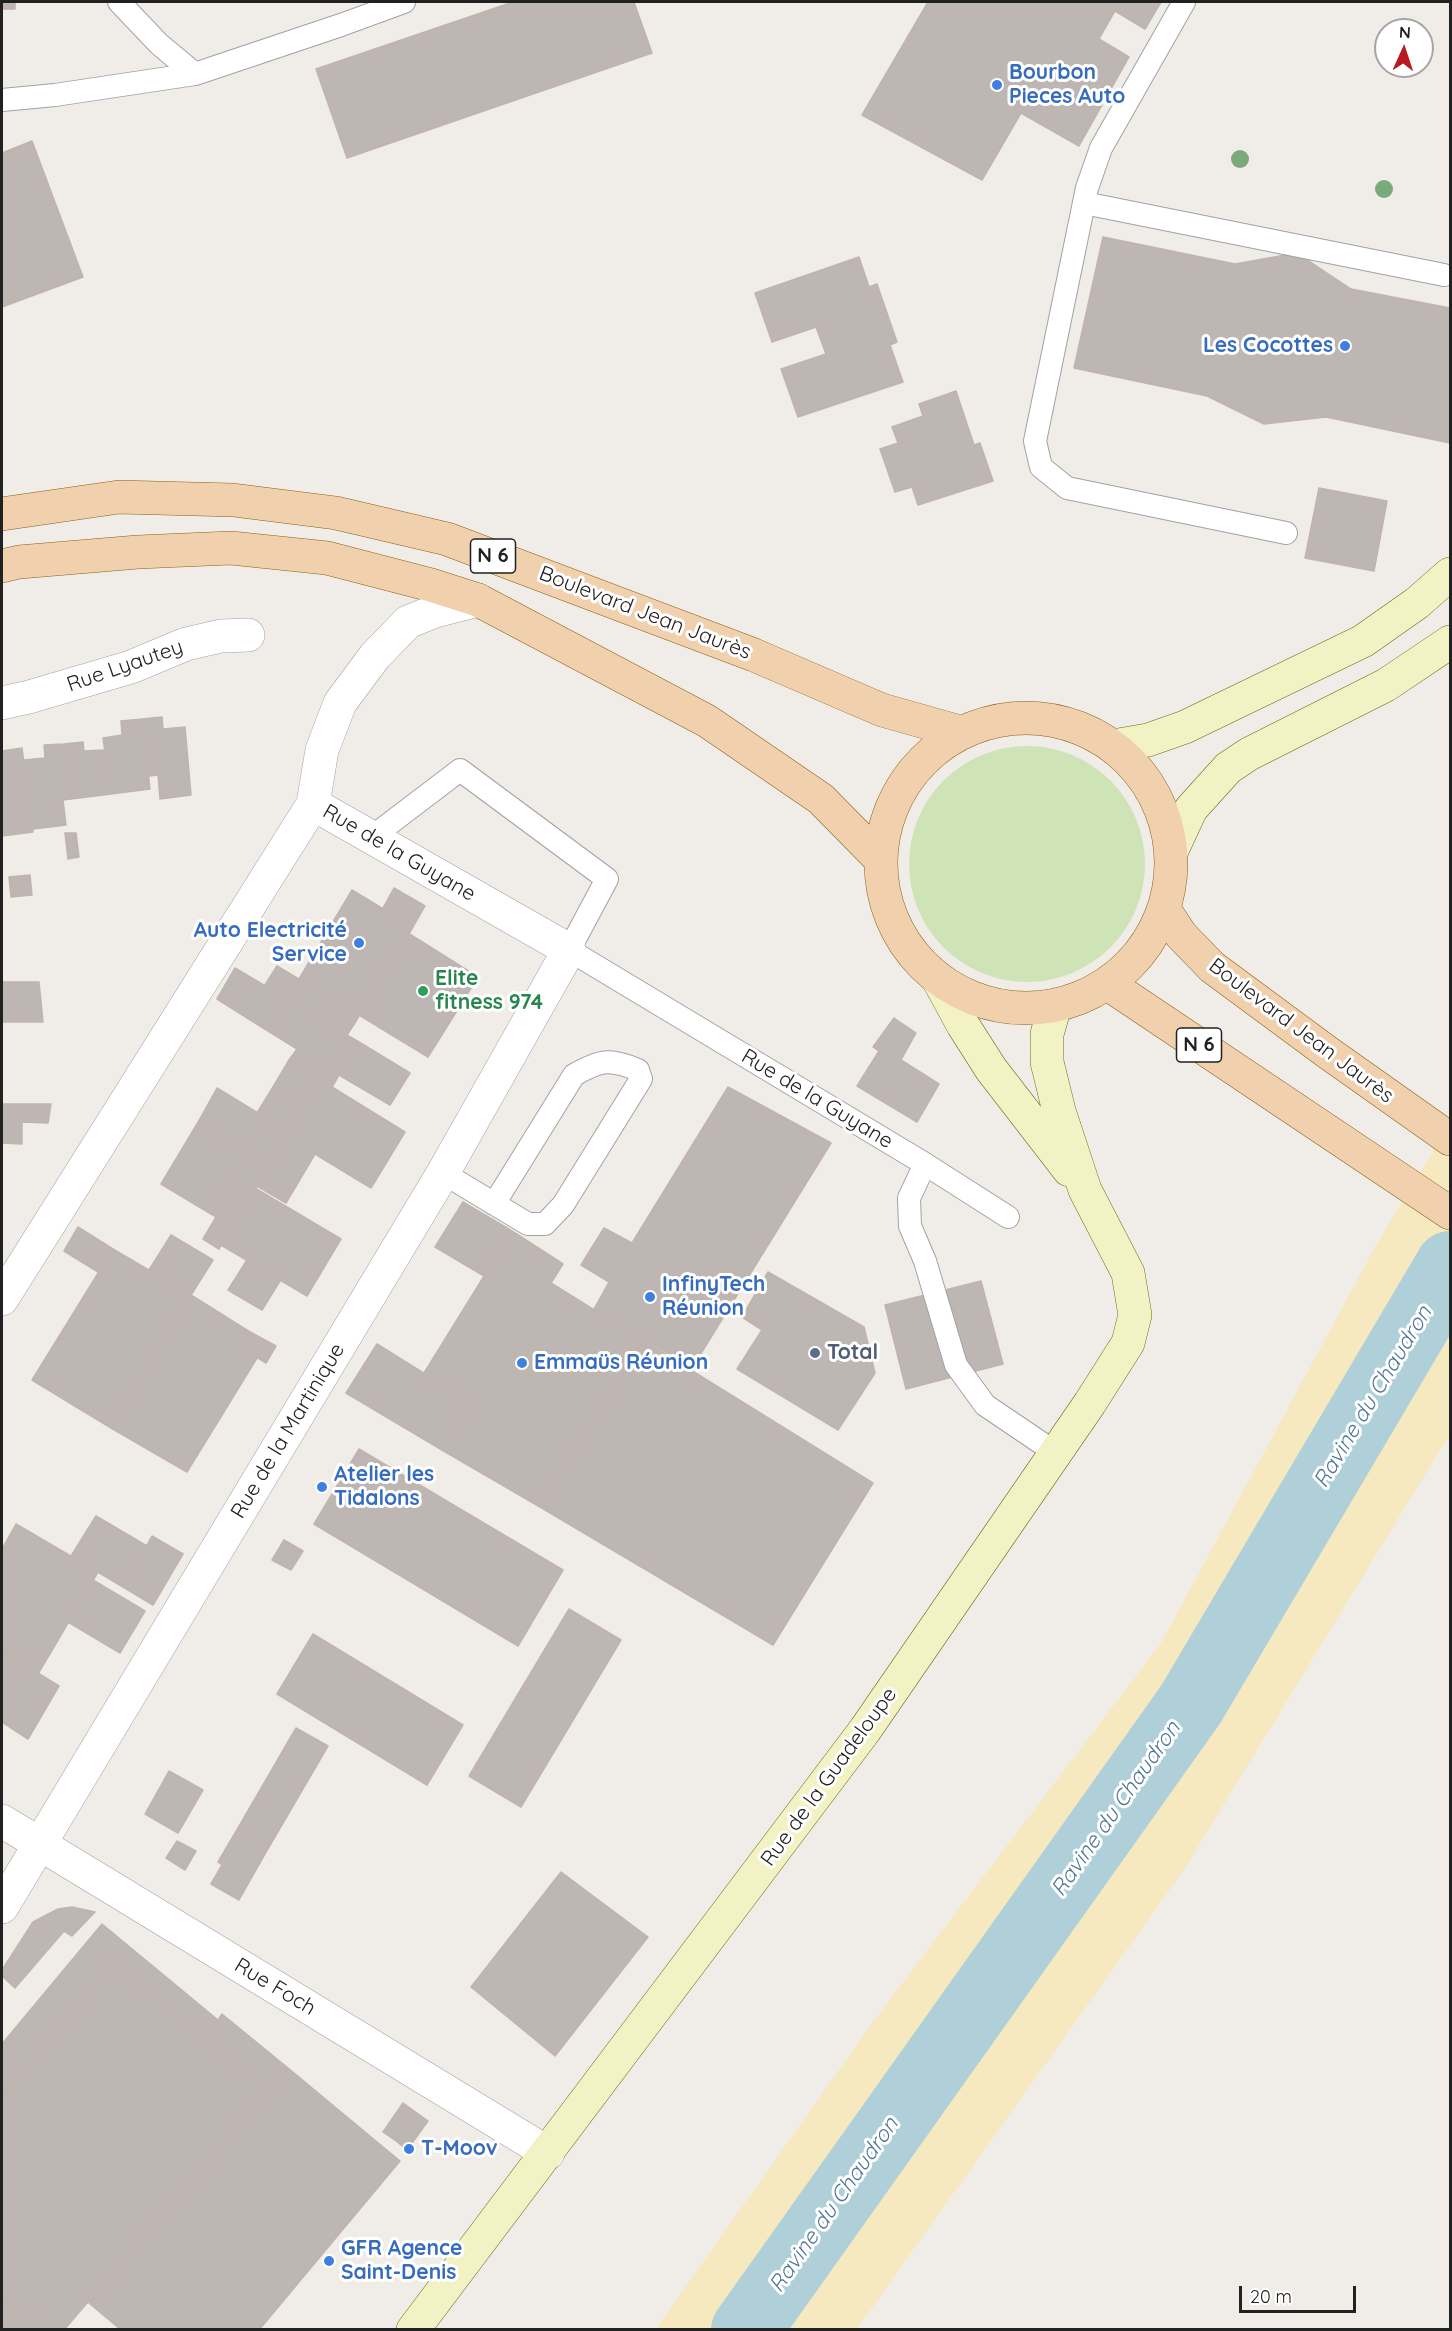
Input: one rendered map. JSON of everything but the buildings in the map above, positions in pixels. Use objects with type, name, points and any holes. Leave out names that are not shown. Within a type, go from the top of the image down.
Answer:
[{"type":"main road","name":"Boulevard Jean Jaurès","points":[[2,514],[119,497],[233,500],[347,516],[447,539],[754,655],[882,710],[960,732]]},
{"type":"main road","name":"N 6","points":[[2,566],[19,562],[126,553],[231,548],[327,558],[431,585],[478,600],[707,721],[820,799],[879,858]]},
{"type":"main road","points":[[1039,717],[1078,726],[1113,746],[1143,775],[1162,811],[1172,850],[1171,880],[1164,909],[1142,951],[1108,984],[1083,997],[1055,1006],[1014,1008],[974,999],[938,979],[912,955],[893,926],[882,893],[879,858],[890,807],[918,763],[960,732],[999,719],[1039,717]]},
{"type":"main road","name":"Boulevard Jean Jaurès","points":[[1164,909],[1181,935],[1212,967],[1326,1052],[1450,1139]]},
{"type":"main road","name":"N 6","points":[[1108,984],[1450,1213]]},
{"type":"street","points":[[1113,746],[1148,740],[1185,727],[1363,641],[1417,603],[1450,574]]},
{"type":"street","points":[[313,804],[321,750],[340,703],[375,656],[408,622],[435,611],[478,600]]},
{"type":"street","name":"Rue Lyautey","points":[[2,703],[29,698],[131,667],[186,644],[221,636],[248,635]]},
{"type":"street","points":[[1172,850],[1191,809],[1228,768],[1249,754],[1386,685],[1450,642]]},
{"type":"street","name":"Rue de la Guyane","points":[[2,1299],[313,804],[569,950]]},
{"type":"street","name":"Rue de la Martinique","points":[[2,1907],[443,1173],[569,950]]},
{"type":"street","name":"Rue de la Guadeloupe","points":[[938,979],[991,1069],[1085,1190]]},
{"type":"street","name":"Rue de la Guadeloupe","points":[[413,2330],[865,1730],[1056,1453],[1128,1343],[1135,1315],[1128,1273],[1085,1190],[1059,1111],[1047,1062],[1047,1034],[1055,1006]]},
{"type":"street","name":"Rue Foch","points":[[2,1821],[548,2153]]},
{"type":"lane","points":[[119,2],[159,44],[195,74]]},
{"type":"lane","points":[[2,100],[56,95],[195,74],[404,2]]},
{"type":"lane","points":[[1184,2],[1101,148],[1084,203],[1035,441],[1041,467],[1067,488],[1286,533]]},
{"type":"lane","points":[[1084,203],[1444,275]]},
{"type":"lane","points":[[372,837],[460,770],[607,879],[569,950]]},
{"type":"lane","name":"Rue de la Guyane","points":[[569,950],[925,1164],[1008,1217]]},
{"type":"lane","points":[[443,1173],[494,1204],[528,1224],[545,1224],[563,1205],[641,1079],[638,1070],[618,1062],[594,1063],[574,1075],[494,1204]]},
{"type":"lane","points":[[925,1164],[909,1198],[910,1226],[925,1261],[956,1365],[985,1405],[1056,1453]]},
{"type":"green space","points":[[1015,746],[1039,746],[1061,751],[1083,760],[1111,780],[1125,798],[1136,819],[1143,841],[1145,864],[1143,887],[1136,909],[1125,930],[1111,948],[1083,968],[1061,977],[1039,982],[1015,982],[993,977],[971,968],[952,956],[935,939],[923,920],[914,898],[909,876],[909,852],[914,830],[923,808],[935,789],[952,772],[971,760],[993,751]]},
{"type":"sand","points":[[1450,1123],[1450,1434],[1185,1868],[857,2329],[655,2330],[872,2023],[1161,1643],[1376,1245]]},
{"type":"waterway","name":"Ravine du Chaudron","points":[[746,2330],[1191,1704],[1450,1266]]},
{"type":"place","name":"Bourbon Pieces Auto","points":[[997,85]]},
{"type":"place","name":"Les Cocottes","points":[[1345,346]]},
{"type":"place","name":"Auto Electricité Service","points":[[359,943]]},
{"type":"place","name":"Elite fitness 974","points":[[423,991]]},
{"type":"place","name":"InfinyTech Réunion","points":[[650,1297]]},
{"type":"place","name":"Total","points":[[815,1353]]},
{"type":"place","name":"Emmaüs Réunion","points":[[522,1363]]},
{"type":"place","name":"Atelier les Tidalons","points":[[322,1487]]},
{"type":"place","name":"T-Moov","points":[[409,2149]]},
{"type":"place","name":"GFR Agence Saint-Denis","points":[[329,2261]]}]
